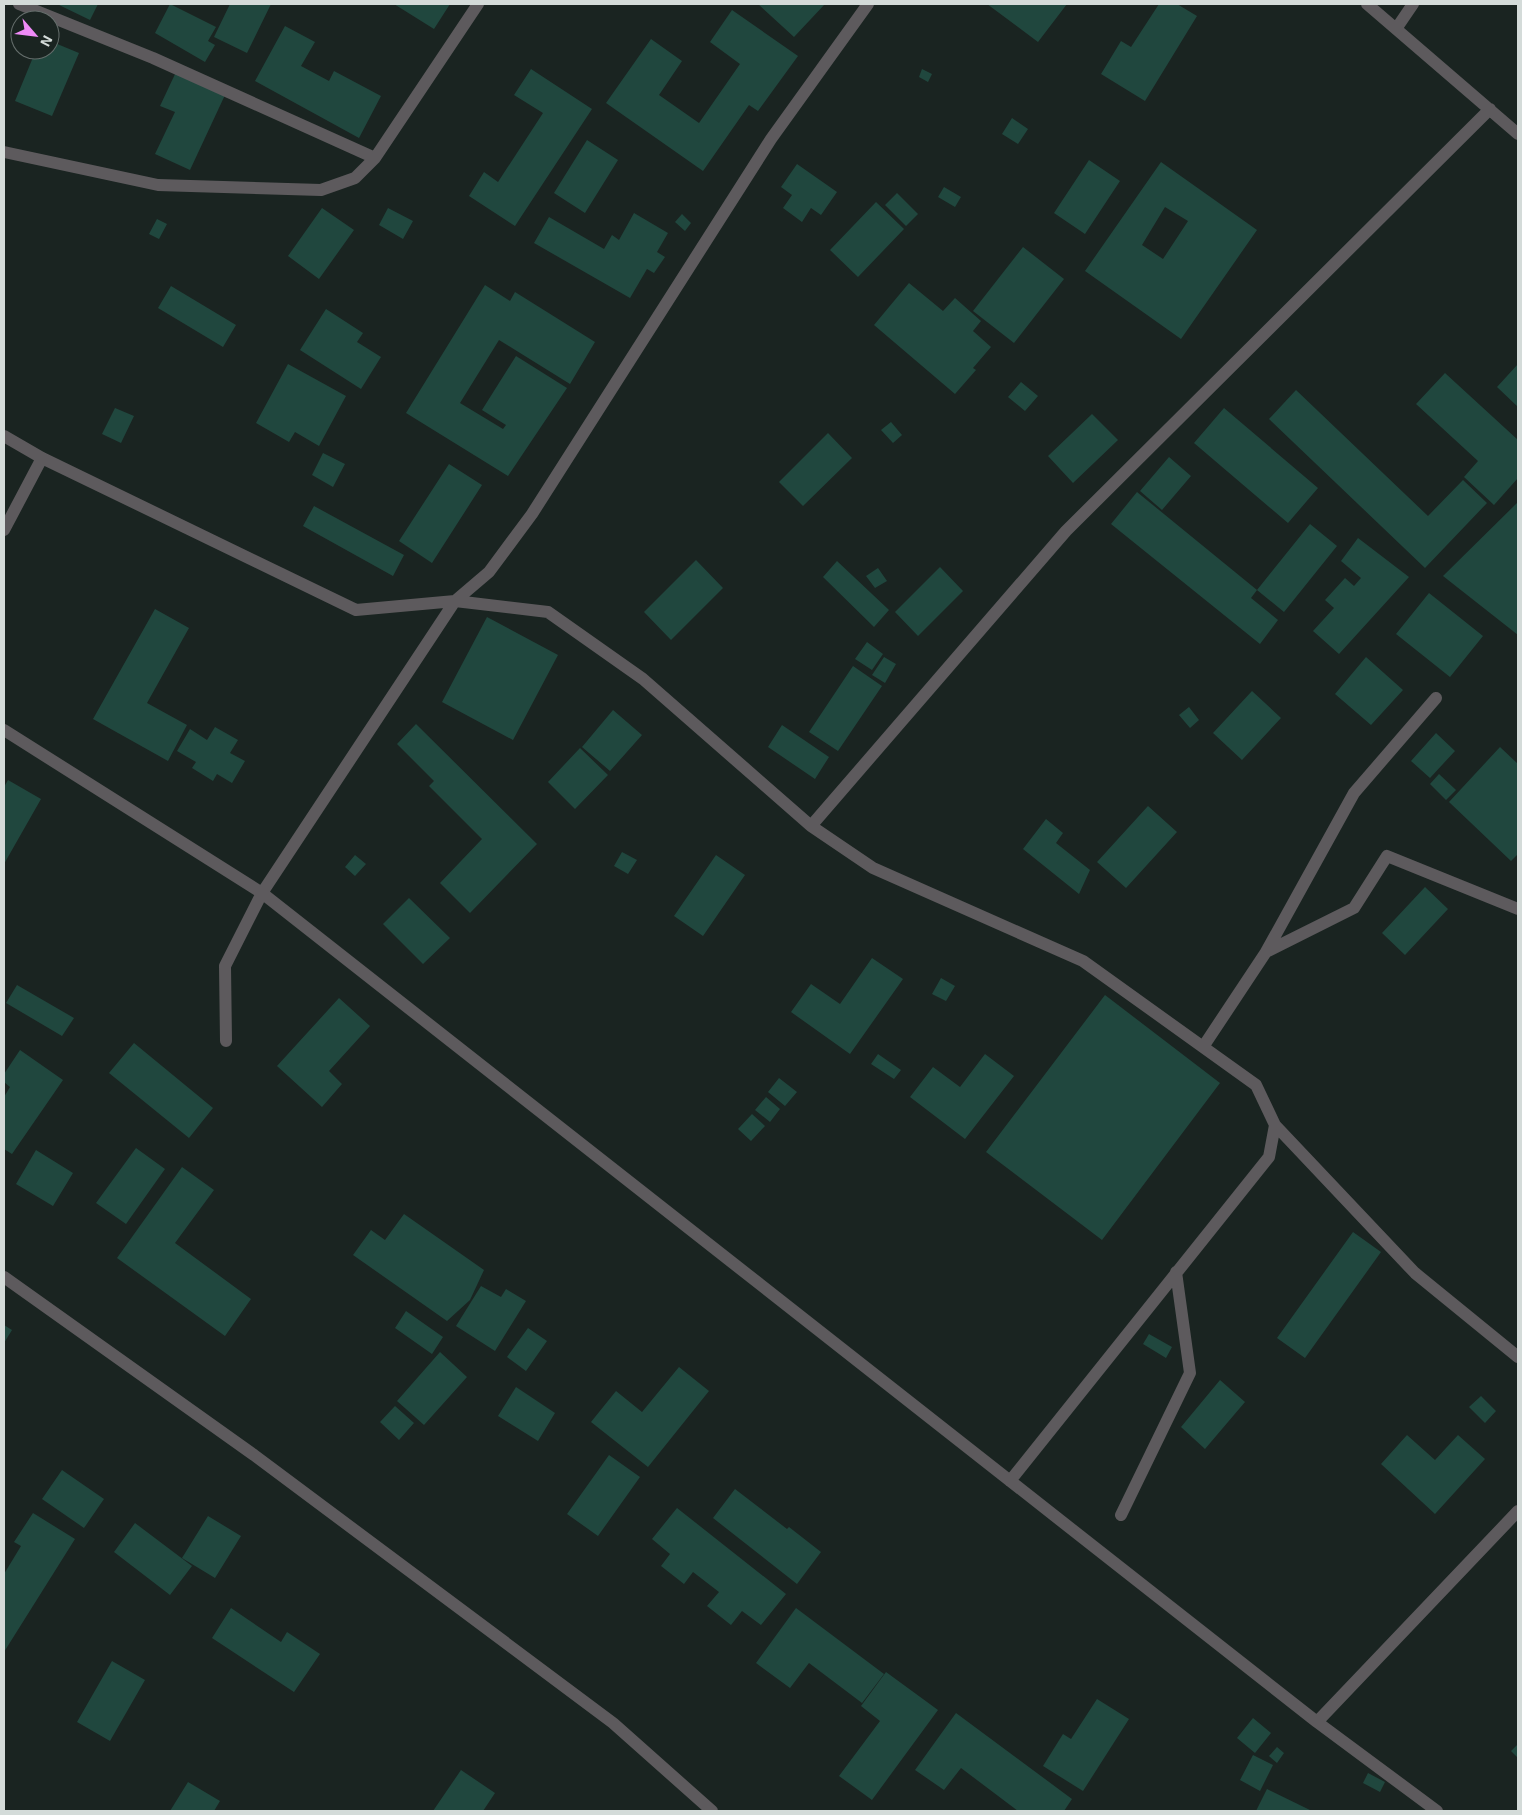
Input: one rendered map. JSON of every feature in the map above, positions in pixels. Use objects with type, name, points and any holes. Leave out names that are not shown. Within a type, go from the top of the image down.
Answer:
[{"type":"street","points":[[19,4],[153,58],[375,158]]},
{"type":"street","points":[[4,152],[158,185],[321,190],[355,178],[375,158],[478,4]]},
{"type":"street","points":[[226,1042],[224,966],[262,893],[456,601],[489,572],[532,514],[771,139],[868,4]]},
{"type":"street","points":[[1367,4],[1518,134]]},
{"type":"street","points":[[1396,28],[1413,4]]},
{"type":"street","points":[[811,826],[1066,531],[1490,110]]},
{"type":"street","points":[[4,436],[42,458],[356,610],[456,601],[548,612],[643,679],[811,826],[873,868],[1083,961],[1256,1085],[1275,1125],[1414,1274],[1518,1357]]},
{"type":"street","points":[[4,530],[42,458]]},
{"type":"street","points":[[1203,1046],[1266,952],[1354,793],[1436,698]]},
{"type":"street","points":[[4,730],[262,893],[1317,1722],[1437,1811]]},
{"type":"street","points":[[1266,952],[1354,908],[1387,856],[1518,909]]},
{"type":"street","points":[[1010,1480],[1270,1157],[1275,1125]]},
{"type":"street","points":[[1121,1515],[1190,1373],[1176,1272]]},
{"type":"street","points":[[4,1277],[254,1455],[613,1723],[712,1811]]},
{"type":"street","points":[[1317,1722],[1518,1511]]},
{"type":"building","points":[[57,4],[98,4],[90,20]]},
{"type":"building","points":[[170,4],[216,27],[208,41],[215,45],[205,62],[155,33]]},
{"type":"building","points":[[230,4],[271,4],[247,53],[214,37]]},
{"type":"building","points":[[394,4],[450,4],[434,29]]},
{"type":"building","points":[[758,4],[825,4],[794,37]]},
{"type":"building","points":[[987,4],[1067,4],[1038,42]]},
{"type":"building","points":[[1159,4],[1177,4],[1197,16],[1145,101],[1101,74],[1121,41],[1131,47]]},
{"type":"building","points":[[732,10],[798,56],[758,111],[749,105],[703,171],[606,103],[651,39],[682,61],[659,95],[699,123],[740,64],[710,42]]},
{"type":"building","points":[[285,26],[315,42],[301,66],[329,81],[334,71],[381,96],[359,138],[255,81]]},
{"type":"building","points":[[60,45],[79,53],[52,116],[15,101],[32,60],[60,60]]},
{"type":"building","points":[[531,69],[592,109],[515,226],[469,196],[484,172],[498,182],[543,113],[514,95]]},
{"type":"building","points":[[922,69],[932,74],[928,82],[919,77]]},
{"type":"building","points":[[176,72],[225,95],[190,170],[155,154],[175,112],[160,106]]},
{"type":"building","points":[[1012,118],[1028,129],[1018,144],[1002,134]]},
{"type":"building","points":[[587,140],[618,160],[585,213],[554,193]]},
{"type":"building","points":[[1089,160],[1120,181],[1085,234],[1054,213]]},
{"type":"building","points":[[1161,162],[1257,230],[1181,339],[1085,271]],"holes":[[[1165,207],[1188,221],[1163,259],[1142,245]]]},
{"type":"building","points":[[797,164],[837,192],[821,215],[811,208],[802,222],[783,208],[792,195],[781,187]]},
{"type":"building","points":[[944,187],[961,197],[955,207],[938,197]]},
{"type":"building","points":[[897,193],[918,214],[906,226],[885,205]]},
{"type":"building","points":[[876,202],[904,229],[858,277],[830,250]]},
{"type":"building","points":[[322,208],[354,230],[319,279],[288,256]]},
{"type":"building","points":[[388,208],[413,221],[403,239],[379,225]]},
{"type":"building","points":[[634,213],[668,233],[657,252],[665,257],[654,273],[647,269],[630,298],[534,243],[549,217],[604,249],[612,235],[619,240]]},
{"type":"building","points":[[682,214],[691,223],[685,231],[675,222]]},
{"type":"building","points":[[157,219],[167,224],[159,239],[149,234]]},
{"type":"building","points":[[1023,247],[1064,279],[1014,343],[973,311]]},
{"type":"building","points":[[909,283],[943,311],[955,298],[981,321],[973,331],[991,347],[973,368],[976,370],[955,394],[874,325]]},
{"type":"building","points":[[485,285],[510,301],[515,292],[595,342],[570,384],[499,340],[460,403],[503,429],[506,425],[482,410],[516,356],[567,388],[508,476],[406,413]]},
{"type":"building","points":[[171,286],[236,325],[223,347],[158,308]]},
{"type":"building","points":[[326,309],[363,333],[357,342],[381,357],[361,389],[300,350]]},
{"type":"building","points":[[288,364],[346,396],[319,446],[295,432],[289,442],[256,423]]},
{"type":"building","points":[[1518,364],[1518,407],[1497,387]]},
{"type":"building","points":[[1445,373],[1518,440],[1518,478],[1494,505],[1464,477],[1478,461],[1416,404]]},
{"type":"building","points":[[1021,382],[1038,396],[1025,411],[1008,397]]},
{"type":"building","points":[[1296,390],[1428,516],[1463,480],[1487,503],[1425,568],[1269,419]]},
{"type":"building","points":[[115,408],[134,416],[121,443],[102,434]]},
{"type":"building","points":[[1224,408],[1318,488],[1288,523],[1194,443]]},
{"type":"building","points":[[1092,414],[1118,440],[1073,483],[1048,456]]},
{"type":"building","points":[[891,422],[902,435],[893,443],[881,430]]},
{"type":"building","points":[[828,433],[852,458],[803,506],[779,482]]},
{"type":"building","points":[[323,453],[345,464],[333,487],[312,475]]},
{"type":"building","points":[[1169,457],[1191,476],[1162,510],[1140,491]]},
{"type":"building","points":[[449,464],[482,485],[432,563],[399,541]]},
{"type":"building","points":[[1137,492],[1257,590],[1251,598],[1278,620],[1260,644],[1111,524]]},
{"type":"building","points":[[1518,502],[1518,635],[1443,576]]},
{"type":"building","points":[[314,506],[404,555],[393,576],[303,526]]},
{"type":"building","points":[[1310,524],[1337,546],[1284,612],[1257,590]]},
{"type":"building","points":[[1358,538],[1409,577],[1339,654],[1313,631],[1334,608],[1325,600],[1345,578],[1354,586],[1361,578],[1341,561]]},
{"type":"building","points":[[696,560],[723,588],[671,640],[644,612]]},
{"type":"building","points":[[837,561],[889,610],[874,627],[823,577]]},
{"type":"building","points":[[940,567],[963,591],[918,636],[895,612]]},
{"type":"building","points":[[878,568],[887,581],[875,588],[866,576]]},
{"type":"building","points":[[1429,593],[1483,636],[1450,677],[1396,634]]},
{"type":"building","points":[[155,609],[189,628],[147,703],[187,725],[168,761],[93,719]]},
{"type":"building","points":[[487,617],[558,655],[513,740],[442,702]]},
{"type":"building","points":[[867,642],[883,654],[872,670],[855,659]]},
{"type":"building","points":[[884,657],[896,664],[885,683],[872,675]]},
{"type":"building","points":[[1366,657],[1403,690],[1371,725],[1335,694]]},
{"type":"building","points":[[853,666],[882,686],[838,751],[809,732]]},
{"type":"building","points":[[1252,691],[1281,718],[1242,760],[1213,733]]},
{"type":"building","points":[[1189,707],[1199,720],[1190,728],[1179,715]]},
{"type":"building","points":[[613,710],[642,735],[610,771],[582,747]]},
{"type":"building","points":[[416,724],[537,844],[470,913],[440,883],[482,839],[429,786],[434,781],[397,744]]},
{"type":"building","points":[[782,725],[829,757],[815,779],[768,747]]},
{"type":"building","points":[[215,727],[238,740],[230,753],[245,761],[232,783],[217,774],[213,781],[192,768],[196,762],[177,751],[190,729],[207,740]]},
{"type":"building","points":[[1436,733],[1455,751],[1430,778],[1411,761]]},
{"type":"building","points":[[1500,747],[1518,764],[1518,854],[1511,861],[1449,802]]},
{"type":"building","points":[[580,748],[608,775],[575,809],[548,782]]},
{"type":"building","points":[[1439,774],[1456,790],[1446,800],[1430,784]]},
{"type":"building","points":[[8,780],[41,799],[4,864],[4,787]]},
{"type":"building","points":[[1148,806],[1177,832],[1126,888],[1097,862]]},
{"type":"building","points":[[1046,819],[1063,833],[1056,843],[1090,870],[1079,894],[1023,849]]},
{"type":"building","points":[[622,852],[637,860],[628,874],[614,866]]},
{"type":"building","points":[[355,855],[366,864],[355,876],[345,867]]},
{"type":"building","points":[[716,855],[745,875],[703,936],[674,916]]},
{"type":"building","points":[[1425,887],[1448,909],[1405,955],[1382,933]]},
{"type":"building","points":[[409,898],[450,938],[423,964],[383,924]]},
{"type":"building","points":[[872,958],[903,979],[850,1054],[791,1012],[811,984],[840,1004]]},
{"type":"building","points":[[941,978],[955,986],[946,1001],[932,994]]},
{"type":"building","points":[[17,985],[74,1018],[62,1036],[6,1003]]},
{"type":"building","points":[[1105,995],[1220,1083],[1102,1240],[986,1152]]},
{"type":"building","points":[[339,998],[370,1026],[329,1071],[342,1084],[322,1107],[277,1066]]},
{"type":"building","points":[[134,1043],[213,1108],[189,1138],[109,1073]]},
{"type":"building","points":[[20,1050],[63,1080],[12,1154],[4,1149],[4,1097],[10,1087],[4,1082],[4,1074]]},
{"type":"building","points":[[878,1054],[901,1070],[894,1079],[871,1064]]},
{"type":"building","points":[[985,1054],[1014,1076],[965,1139],[910,1097],[933,1067],[960,1087]]},
{"type":"building","points":[[779,1078],[797,1092],[785,1106],[768,1092]]},
{"type":"building","points":[[766,1097],[780,1109],[770,1122],[755,1110]]},
{"type":"building","points":[[752,1114],[765,1126],[751,1141],[738,1129]]},
{"type":"building","points":[[136,1148],[165,1169],[126,1224],[96,1203]]},
{"type":"building","points":[[36,1150],[73,1173],[53,1206],[16,1184]]},
{"type":"building","points":[[182,1167],[214,1190],[175,1243],[251,1299],[225,1336],[117,1258]]},
{"type":"building","points":[[404,1214],[484,1270],[470,1300],[447,1321],[353,1255],[371,1230],[385,1240]]},
{"type":"building","points":[[1353,1232],[1381,1252],[1305,1358],[1277,1338]]},
{"type":"building","points":[[481,1286],[501,1297],[506,1289],[526,1301],[495,1351],[456,1326]]},
{"type":"building","points":[[406,1311],[443,1337],[432,1354],[395,1328]]},
{"type":"building","points":[[4,1325],[12,1330],[4,1343]]},
{"type":"building","points":[[528,1328],[547,1341],[526,1371],[507,1357]]},
{"type":"building","points":[[1149,1334],[1172,1347],[1166,1358],[1143,1344]]},
{"type":"building","points":[[440,1352],[467,1377],[424,1425],[397,1401]]},
{"type":"building","points":[[679,1367],[709,1391],[648,1467],[591,1422],[616,1391],[642,1412]]},
{"type":"building","points":[[1220,1380],[1245,1402],[1205,1449],[1181,1427]]},
{"type":"building","points":[[516,1387],[555,1413],[538,1441],[498,1416]]},
{"type":"building","points":[[1481,1396],[1496,1411],[1485,1423],[1469,1407]]},
{"type":"building","points":[[395,1406],[414,1423],[399,1440],[380,1422]]},
{"type":"building","points":[[1407,1435],[1435,1460],[1458,1435],[1485,1459],[1435,1514],[1381,1464]]},
{"type":"building","points":[[609,1455],[640,1477],[598,1536],[567,1514]]},
{"type":"building","points":[[62,1470],[104,1499],[84,1528],[42,1499]]},
{"type":"building","points":[[735,1489],[787,1529],[789,1527],[821,1552],[797,1584],[713,1518]]},
{"type":"building","points":[[677,1508],[786,1594],[761,1625],[742,1611],[731,1625],[707,1606],[719,1592],[693,1572],[684,1584],[661,1566],[670,1554],[652,1539]]},
{"type":"building","points":[[33,1513],[75,1539],[4,1652],[4,1574],[21,1546],[14,1542]]},
{"type":"building","points":[[208,1516],[241,1536],[215,1578],[182,1558]]},
{"type":"building","points":[[135,1523],[192,1566],[170,1595],[114,1552]]},
{"type":"building","points":[[231,1608],[281,1642],[287,1632],[320,1654],[294,1692],[212,1638]]},
{"type":"building","points":[[796,1608],[884,1674],[862,1703],[809,1663],[790,1688],[756,1663]]},
{"type":"building","points":[[112,1661],[145,1680],[110,1741],[77,1722]]},
{"type":"building","points":[[886,1672],[938,1710],[872,1800],[839,1776],[880,1721],[861,1706]]},
{"type":"building","points":[[1097,1699],[1129,1719],[1083,1791],[1043,1766],[1063,1734],[1071,1739]]},
{"type":"building","points":[[956,1713],[1072,1799],[1064,1811],[1018,1811],[961,1768],[944,1790],[915,1770]]},
{"type":"building","points":[[1253,1718],[1271,1733],[1255,1753],[1237,1738]]},
{"type":"building","points":[[1518,1744],[1518,1758],[1511,1751]]},
{"type":"building","points":[[1277,1747],[1284,1753],[1277,1763],[1269,1756]]},
{"type":"building","points":[[1253,1755],[1273,1765],[1260,1791],[1240,1780]]},
{"type":"building","points":[[461,1770],[495,1793],[483,1811],[433,1811]]},
{"type":"building","points":[[1368,1773],[1385,1782],[1380,1792],[1363,1783]]},
{"type":"building","points":[[188,1782],[220,1801],[214,1811],[170,1811]]},
{"type":"building","points":[[1267,1789],[1312,1811],[1256,1811]]}]
